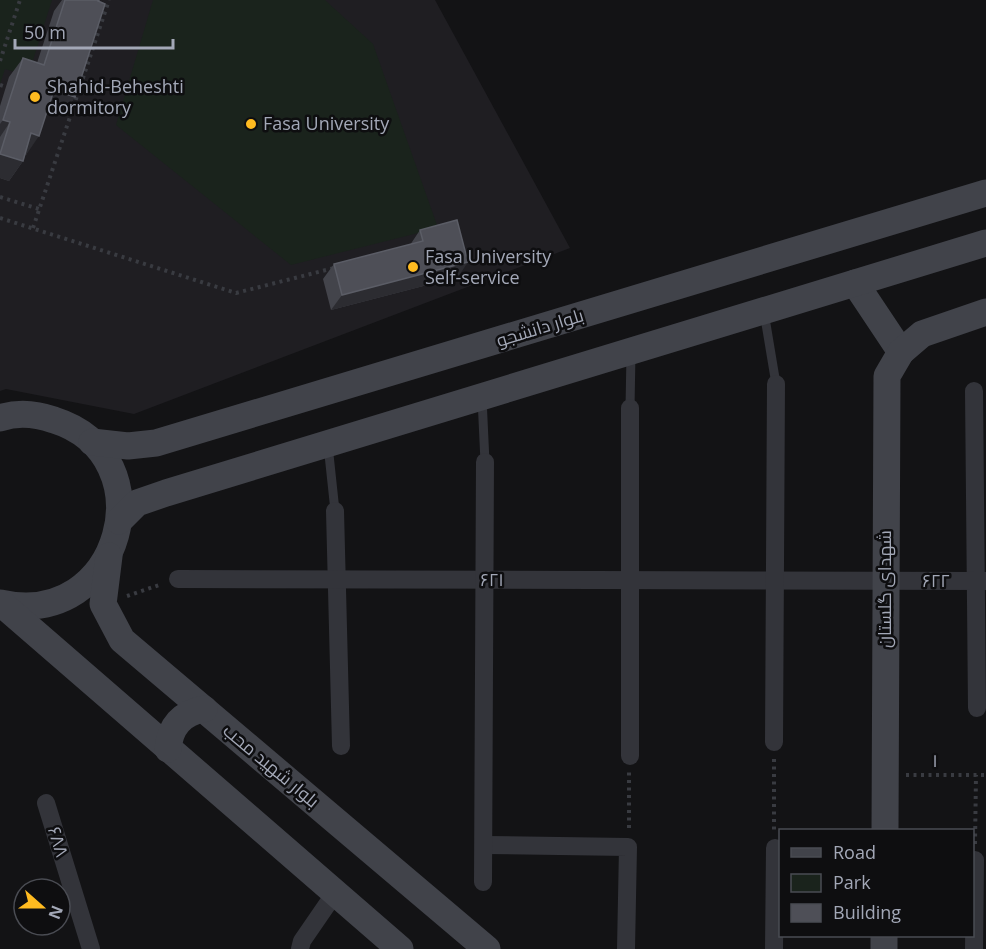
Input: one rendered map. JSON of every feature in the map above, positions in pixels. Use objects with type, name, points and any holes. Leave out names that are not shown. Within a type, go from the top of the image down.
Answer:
[{"type":"main road","name":"بلوار دانشجو","points":[[92,442],[128,446],[156,443],[986,193]]},
{"type":"main road","points":[[119,521],[137,503],[986,243]]},
{"type":"main road","points":[[855,283],[901,352],[922,334],[986,312]]},
{"type":"main road","name":"شهدای گلستان","points":[[885,829],[887,376],[901,352]]},
{"type":"main road","points":[[0,418],[7,415],[38,414],[68,424],[92,442],[105,459],[115,478],[119,500],[119,521],[116,539],[109,556],[103,604]]},
{"type":"main road","points":[[1,604],[16,607],[44,605],[70,595],[92,578],[109,556]]},
{"type":"main road","points":[[1,604],[400,949]]},
{"type":"main road","name":"بلوار شهید محب","points":[[103,604],[122,640],[487,949]]},
{"type":"main road","points":[[168,749],[169,739],[177,722],[194,711],[204,709]]},
{"type":"street","points":[[774,742],[776,384]]},
{"type":"street","points":[[974,391],[981,581],[977,708]]},
{"type":"street","points":[[630,408],[630,756]]},
{"type":"street","points":[[483,882],[485,462]]},
{"type":"street","points":[[335,511],[341,746]]},
{"type":"street","name":"۶۲۱","points":[[178,579],[885,580]]},
{"type":"street","name":"۶۲۲","points":[[885,580],[981,581]]},
{"type":"street","name":"۶۸۸","points":[[46,803],[91,949]]},
{"type":"street","points":[[484,845],[628,847],[626,949]]},
{"type":"street","points":[[774,848],[774,949]]},
{"type":"street","points":[[974,949],[975,860]]},
{"type":"street","points":[[300,949],[302,941],[335,893]]},
{"type":"lane","points":[[764,311],[776,384]]},
{"type":"lane","points":[[630,408],[631,351]]},
{"type":"lane","points":[[482,396],[485,462]]},
{"type":"lane","points":[[328,443],[335,511]]},
{"type":"path","points":[[0,61],[20,0]]},
{"type":"path","points":[[33,228],[109,0]]},
{"type":"path","points":[[0,86],[6,87]]},
{"type":"path","points":[[0,197],[39,209]]},
{"type":"path","points":[[0,218],[236,293],[345,266]]},
{"type":"path","points":[[103,604],[178,579]]},
{"type":"path","points":[[774,742],[774,848]]},
{"type":"path","points":[[628,847],[630,756]]},
{"type":"path","name":"۱","points":[[885,775],[986,775]]},
{"type":"path","points":[[975,860],[976,775]]},
{"type":"shaded area","name":"Fasa University","points":[[0,0],[435,0],[570,248],[134,414],[6,389],[0,391]]},
{"type":"green space","points":[[0,0],[52,0],[28,76],[5,69],[0,84]]},
{"type":"green space","points":[[153,0],[325,0],[373,44],[438,228],[291,265],[116,125]]},
{"type":"building","name":"Shahid-Beheshti dormitory","points":[[65,0],[99,0],[105,4],[75,97],[54,90],[39,136],[31,133],[23,161],[0,154],[10,122],[3,120],[23,58],[44,65]]},
{"type":"building","name":"Fasa University Self-service","points":[[457,220],[468,262],[342,295],[334,264],[423,241],[420,230]]},
{"type":"place","name":"Shahid-Beheshti dormitory","points":[[35,97]]},
{"type":"place","name":"Fasa University","points":[[251,124]]},
{"type":"place","name":"Fasa University Self-service","points":[[413,267]]}]
